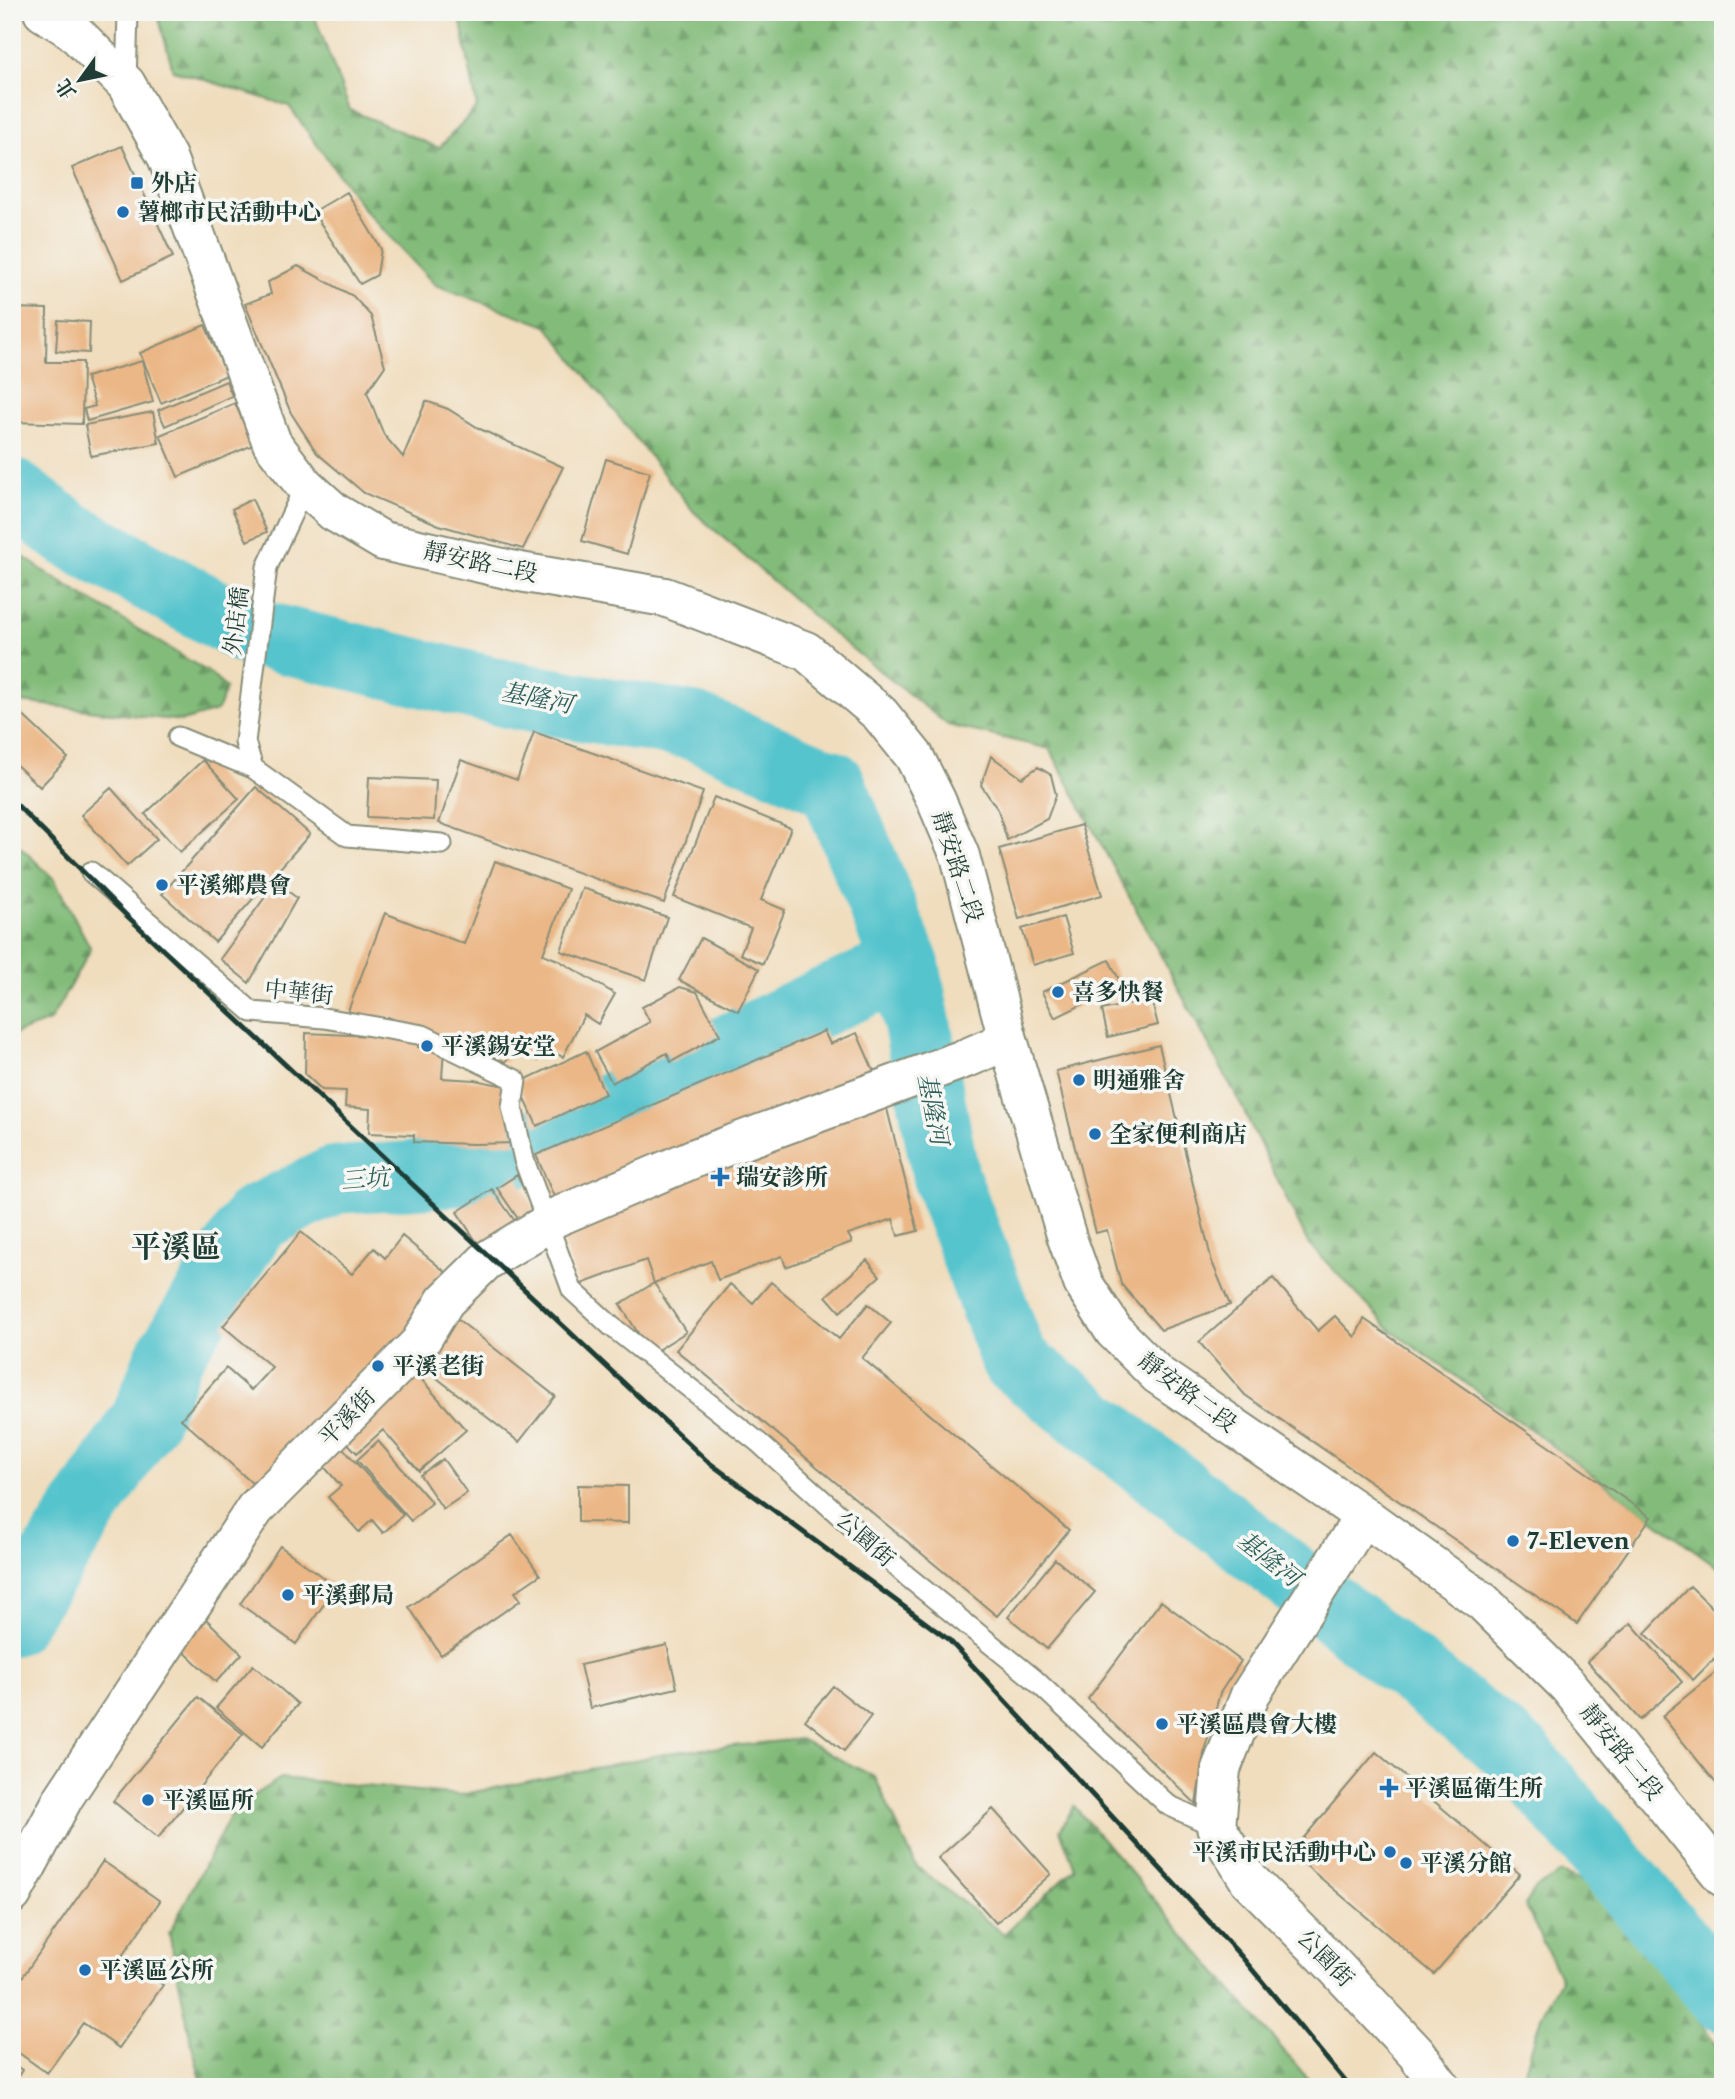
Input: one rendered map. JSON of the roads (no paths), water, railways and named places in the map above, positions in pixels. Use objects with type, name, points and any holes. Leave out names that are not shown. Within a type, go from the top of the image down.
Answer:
[{"type":"main road","name":"靜安路二段","points":[[43,12],[72,30],[126,84],[167,157],[272,443],[305,486],[334,512],[383,541],[520,572],[665,597],[806,651],[880,713],[914,756],[960,856],[1009,1040],[1067,1238],[1083,1283],[1114,1331],[1158,1375],[1364,1516],[1483,1602],[1568,1686],[1723,1877]]},
{"type":"main road","name":"平溪街","points":[[12,1894],[64,1797],[255,1509],[419,1344],[445,1301],[486,1261],[554,1218],[695,1158],[970,1058],[1009,1040]]},
{"type":"main road","points":[[1216,1827],[1221,1769],[1250,1695],[1364,1516]]},
{"type":"main road","name":"公園街","points":[[1216,1827],[1249,1880],[1416,2053],[1441,2087]]},
{"type":"lane","points":[[126,84],[128,12]]},
{"type":"lane","name":"外店橋","points":[[253,768],[245,742],[267,566],[305,486]]},
{"type":"lane","points":[[178,737],[253,768],[347,836],[442,844]]},
{"type":"lane","name":"中華街","points":[[91,872],[252,1012],[324,1018],[422,1035],[516,1080],[512,1107],[524,1160],[548,1223]]},
{"type":"lane","name":"公園街","points":[[548,1223],[572,1290],[611,1326],[758,1442],[908,1577],[1034,1679],[1168,1805],[1216,1827]]},
{"type":"waterway","name":"基隆河","points":[[12,492],[71,535],[247,631],[512,695],[693,726],[832,784],[906,965],[946,1177],[1014,1360],[1519,1755],[1723,1997]]},
{"type":"waterway","name":"三坑","points":[[12,1622],[145,1418],[169,1357],[256,1219],[334,1180],[481,1171],[807,1009],[906,965]]},
{"type":"railway","points":[[12,800],[125,914],[707,1461],[949,1640],[1241,1956],[1350,2087]]},
{"type":"place","name":"外店","points":[[137,183]]},
{"type":"place","name":"薯榔市民活動中心","points":[[123,212]]},
{"type":"place","name":"平溪鄉農會","points":[[162,885]]},
{"type":"place","name":"喜多快餐","points":[[1058,992]]},
{"type":"place","name":"平溪錫安堂","points":[[427,1046]]},
{"type":"place","name":"明通雅舍","points":[[1079,1080]]},
{"type":"place","name":"全家便利商店","points":[[1095,1134]]},
{"type":"place","name":"瑞安診所","points":[[720,1177]]},
{"type":"place","name":"平溪老街","points":[[378,1366]]},
{"type":"place","name":"7-Eleven","points":[[1513,1541]]},
{"type":"place","name":"平溪郵局","points":[[288,1595]]},
{"type":"place","name":"平溪區農會大樓","points":[[1162,1724]]},
{"type":"place","name":"平溪區衛生所","points":[[1389,1788]]},
{"type":"place","name":"平溪區所","points":[[148,1800]]},
{"type":"place","name":"平溪市民活動中心","points":[[1390,1852]]},
{"type":"place","name":"平溪分館","points":[[1406,1863]]},
{"type":"place","name":"平溪區公所","points":[[85,1970]]},
{"type":"district","name":"平溪區","points":[[176,1247]]}]
